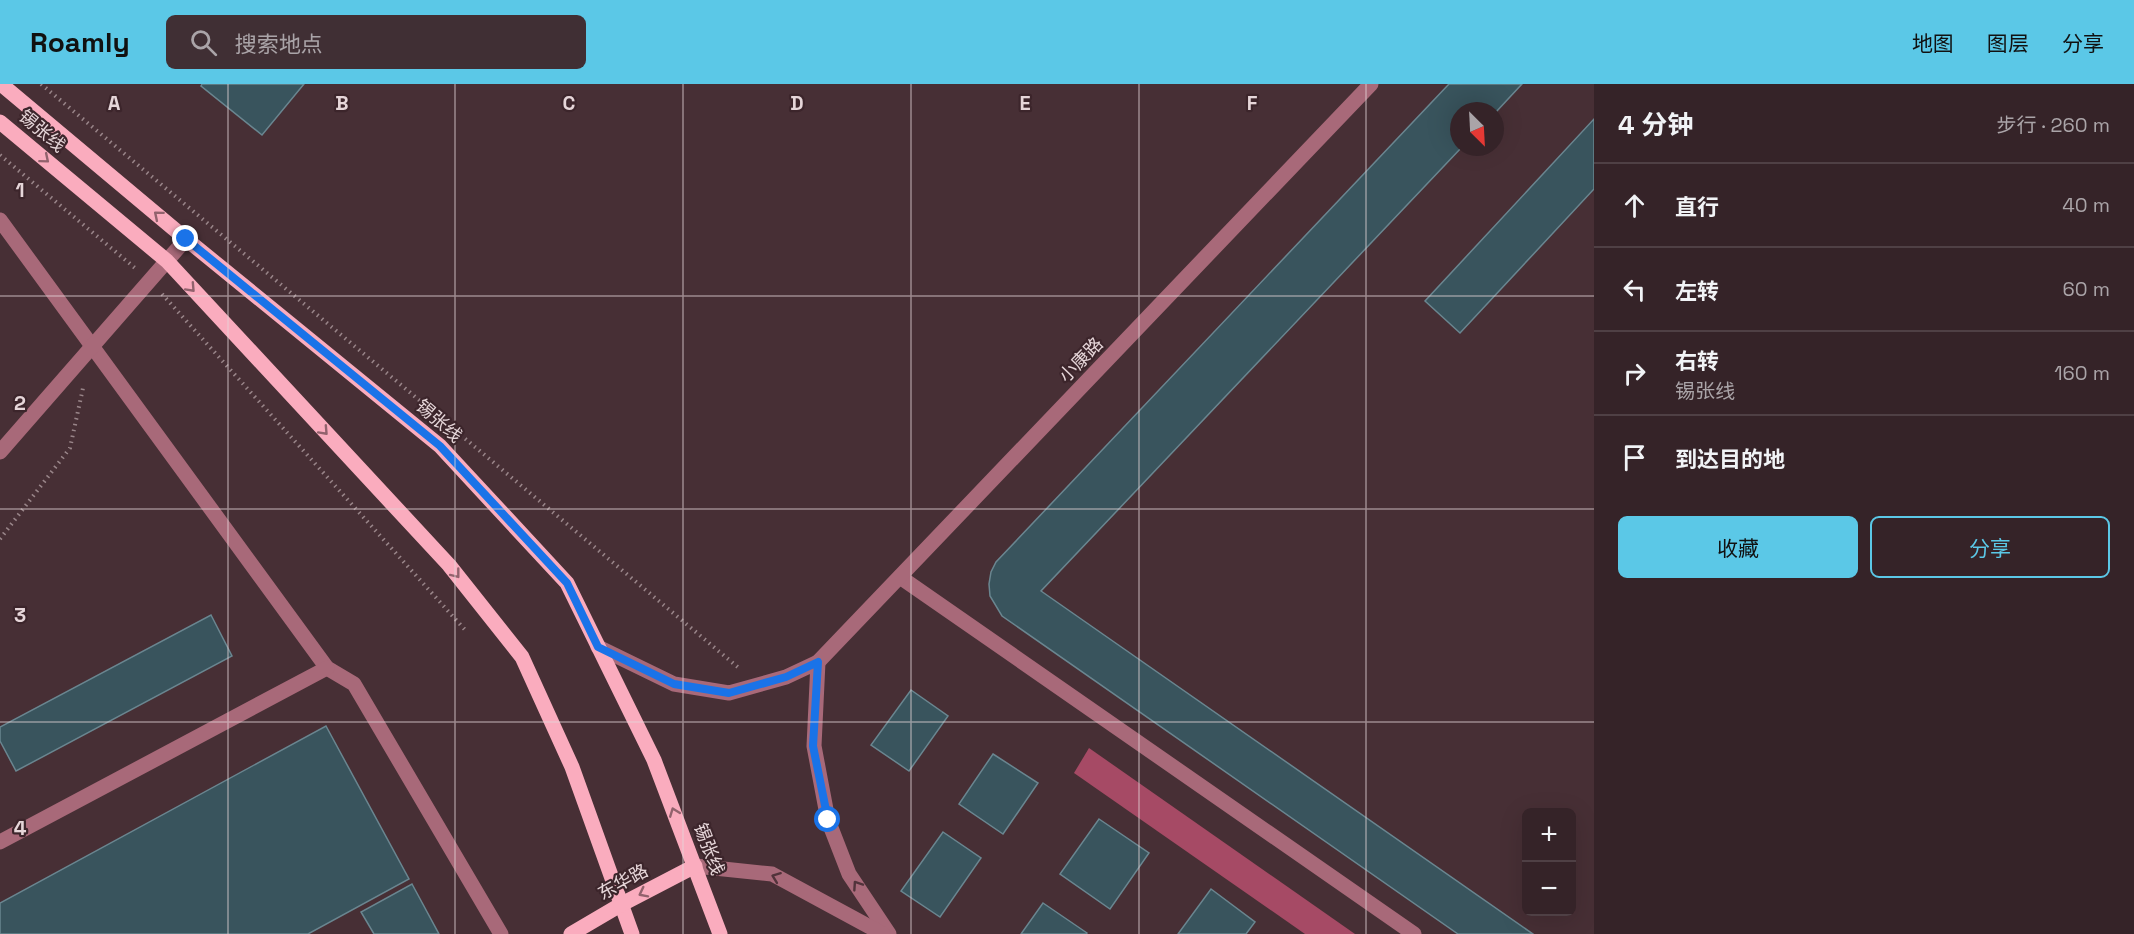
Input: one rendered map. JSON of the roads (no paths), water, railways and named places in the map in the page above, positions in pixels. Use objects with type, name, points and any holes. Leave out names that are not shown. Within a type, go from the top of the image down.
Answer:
[{"type":"main road","name":"锡张线","points":[[1,84],[186,239],[440,446],[567,583],[654,760],[718,933]]},
{"type":"main road","name":"锡张线","points":[[0,122],[166,261],[449,565],[522,657],[572,767],[632,934]]},
{"type":"main road","name":"东华路","points":[[571,934],[695,866]]},
{"type":"street","name":"小康路","points":[[818,662],[1371,84]]},
{"type":"street","points":[[0,219],[327,668],[354,684],[501,934]]},
{"type":"street","points":[[0,452],[186,239]]},
{"type":"street","points":[[900,577],[1414,934]]},
{"type":"street","points":[[598,647],[674,684],[729,693],[786,677],[818,662],[813,746],[828,820],[849,874],[889,934]]},
{"type":"street","points":[[0,842],[327,668]]},
{"type":"street","points":[[695,866],[772,874],[883,934]]}]
